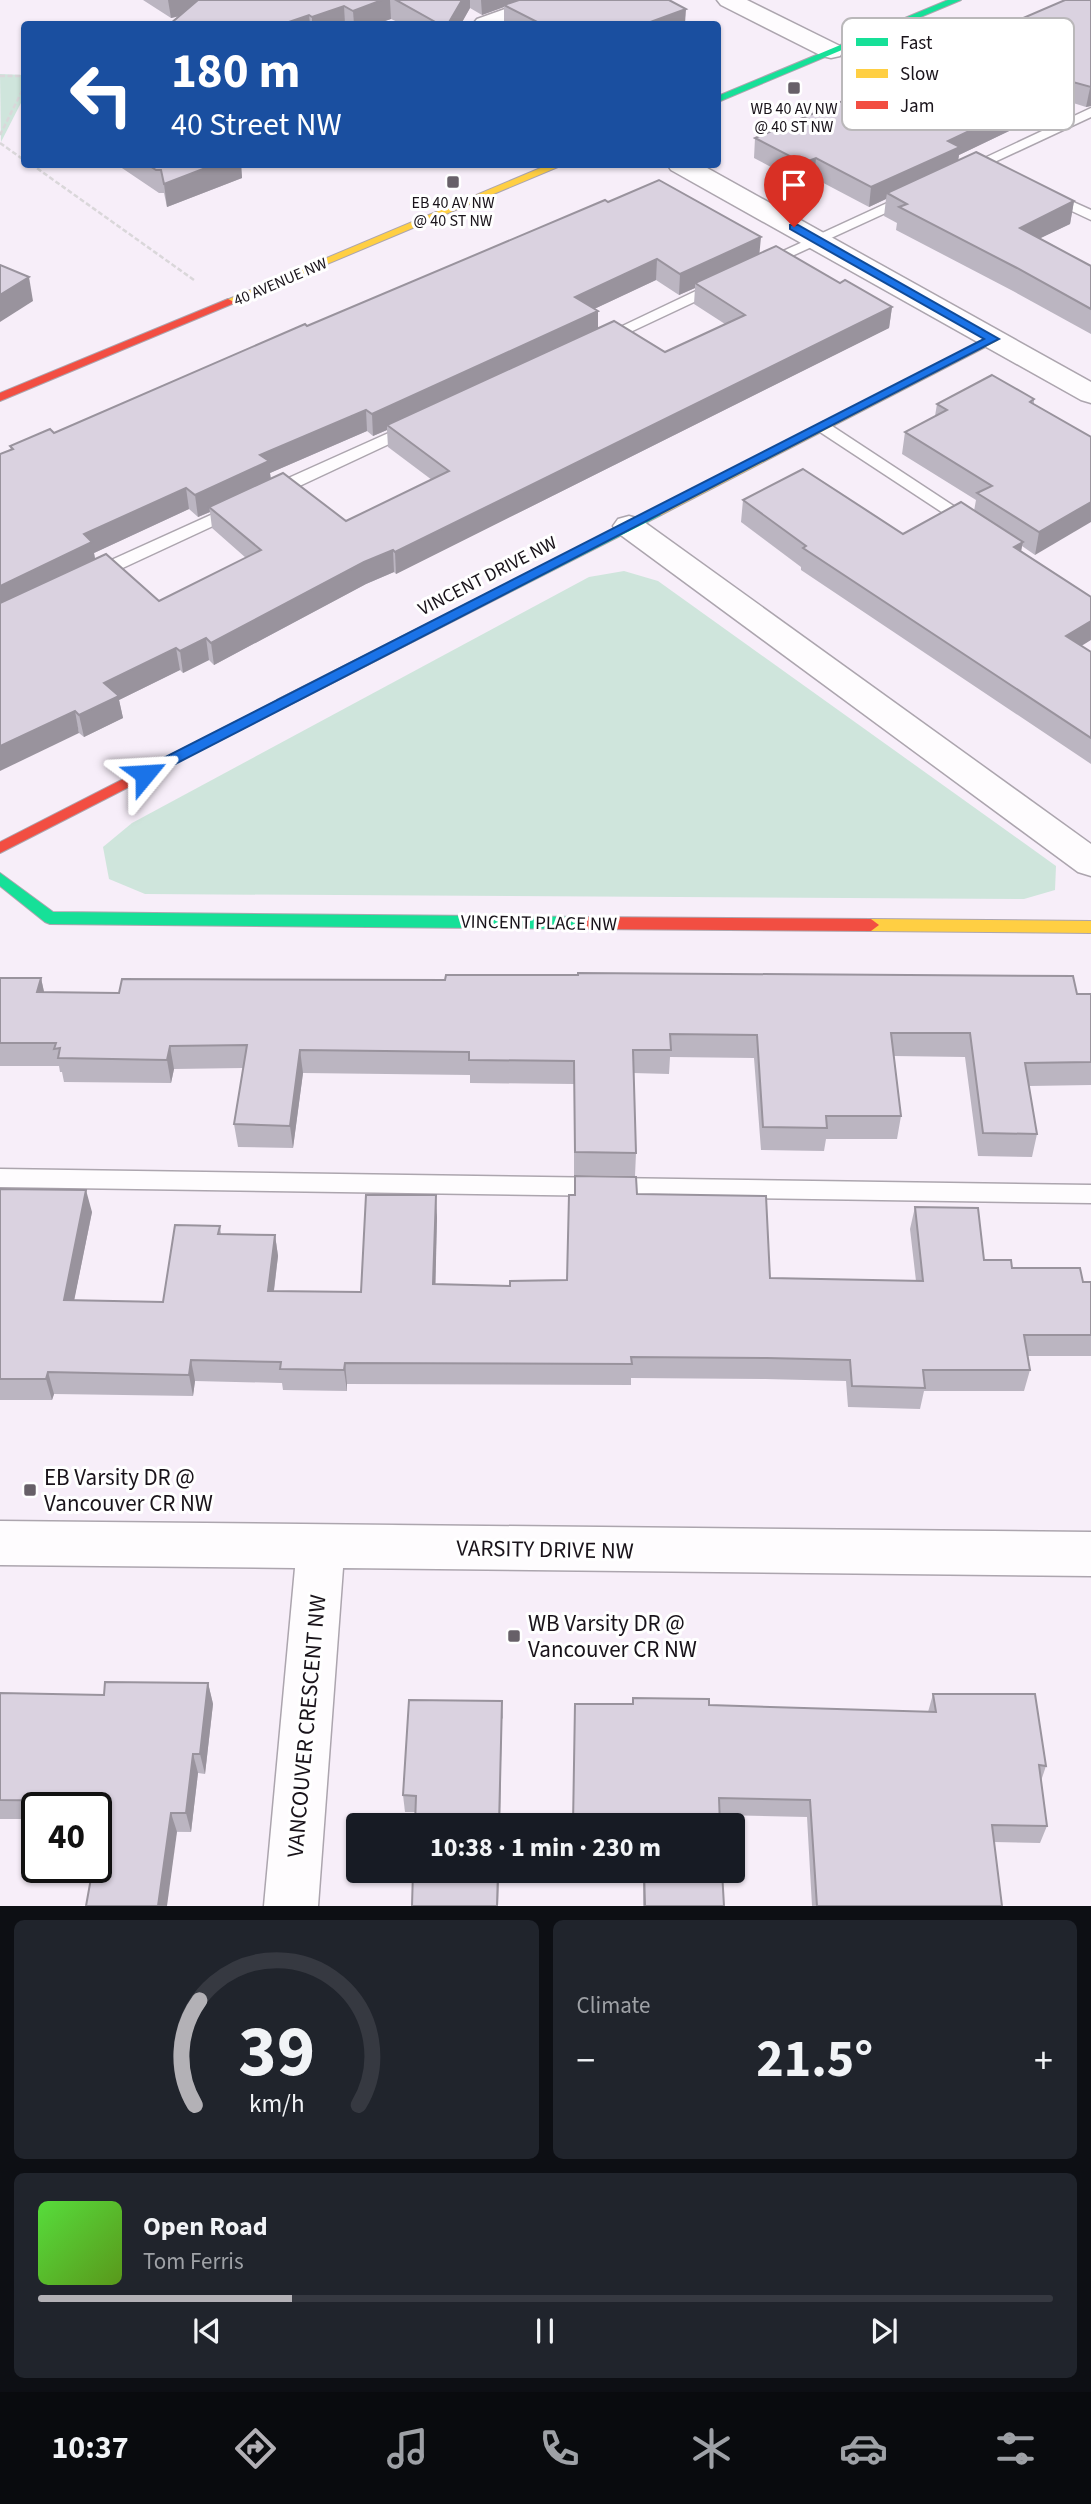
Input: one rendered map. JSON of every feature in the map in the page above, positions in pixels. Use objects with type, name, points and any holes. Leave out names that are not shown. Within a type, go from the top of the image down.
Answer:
[{"type":"street","points":[[493,21],[552,0]]},
{"type":"street","points":[[729,0],[831,51]]},
{"type":"street","points":[[912,18],[956,0]]},
{"type":"street","points":[[721,98],[842,47]]},
{"type":"street","name":"40 AVENUE NW","points":[[0,397],[550,168]]},
{"type":"street","points":[[687,168],[1091,394]]},
{"type":"street","name":"VINCENT DRIVE NW","points":[[0,848],[993,339]]},
{"type":"street","points":[[629,526],[1091,863]]},
{"type":"street","name":"VINCENT PLACE NW","points":[[0,878],[50,918],[1091,927]]},
{"type":"street","name":"VARSITY DRIVE NW","points":[[0,1543],[1091,1554]]},
{"type":"street","name":"VANCOUVER CRESCENT NW","points":[[291,1906],[321,1546]]},
{"type":"lane","points":[[1074,122],[1091,113]]},
{"type":"lane","points":[[948,179],[990,165],[1058,130]]},
{"type":"lane","points":[[1031,186],[1091,216]]},
{"type":"lane","points":[[591,344],[923,190]]},
{"type":"lane","points":[[75,583],[428,420]]},
{"type":"lane","points":[[823,427],[986,533]]},
{"type":"lane","points":[[0,1178],[1091,1194]]},
{"type":"path","points":[[0,76],[21,76]]},
{"type":"path","points":[[0,135],[21,93]]},
{"type":"path","points":[[0,142],[21,158]]},
{"type":"path","points":[[37,168],[225,304]]},
{"type":"green space","points":[[0,74],[21,75],[21,103],[1,142]]},
{"type":"green space","points":[[624,571],[658,581],[1056,866],[1055,890],[1024,899],[145,894],[109,879],[103,847],[132,823],[589,577]]},
{"type":"building","points":[[198,0],[382,0],[353,11],[344,6],[292,21],[174,21]]},
{"type":"building","points":[[396,0],[462,0],[450,21],[434,21]]},
{"type":"building","points":[[519,0],[669,0],[686,9],[653,21],[535,21],[504,5]]},
{"type":"building","points":[[1065,0],[1091,0],[1091,87],[1074,82],[1074,18],[1023,18]]},
{"type":"building","points":[[842,101],[842,130],[971,130],[948,141],[960,147],[871,187],[816,158],[803,163],[755,138]]},
{"type":"building","points":[[976,152],[1074,201],[1020,228],[1091,266],[1091,309],[899,207],[907,204],[887,193]]},
{"type":"building","points":[[153,168],[206,168],[164,184],[161,170]]},
{"type":"building","points":[[659,180],[761,237],[680,274],[657,259],[575,297],[598,311],[372,414],[366,410],[260,455],[269,461],[195,495],[186,488],[84,534],[92,542],[0,586],[0,454],[13,449],[10,446],[50,429],[54,433],[305,324],[307,326],[605,200],[608,202]]},
{"type":"building","points":[[776,246],[840,283],[845,280],[892,307],[395,552],[393,550],[364,562],[211,643],[206,638],[180,651],[176,648],[104,683],[119,696],[79,715],[75,711],[0,746],[0,603],[106,554],[159,601],[261,550],[209,507],[283,473],[346,521],[449,471],[387,425],[614,321],[665,352],[745,315],[695,283]]},
{"type":"building","points":[[0,265],[29,277],[0,295]]},
{"type":"building","points":[[992,375],[1034,399],[1030,402],[1091,437],[1091,502],[1039,532],[977,493],[992,486],[905,432],[947,410],[937,404]]},
{"type":"building","points":[[803,469],[903,534],[961,502],[1023,542],[1014,547],[1091,597],[1091,621],[1066,636],[1091,652],[1091,738],[803,548],[806,546],[743,500]]},
{"type":"building","points":[[578,973],[1073,976],[1077,994],[1091,994],[1091,1062],[1025,1063],[1037,1134],[983,1133],[970,1033],[891,1033],[901,1116],[826,1116],[827,1128],[763,1127],[757,1035],[670,1034],[671,1050],[633,1050],[636,1153],[575,1152],[574,1061],[469,1060],[469,1052],[300,1050],[290,1126],[234,1124],[247,1045],[170,1046],[167,1060],[58,1058],[60,1048],[54,1049],[56,1043],[0,1043],[0,978],[41,978],[37,992],[119,993],[122,979],[445,980],[446,975]]},
{"type":"building","points":[[575,1176],[636,1177],[637,1194],[766,1196],[770,1278],[923,1281],[915,1207],[978,1208],[984,1260],[1011,1260],[1012,1268],[1080,1268],[1083,1282],[1091,1282],[1091,1335],[1024,1335],[1030,1370],[923,1370],[925,1388],[852,1386],[850,1360],[767,1358],[631,1357],[632,1364],[345,1363],[344,1370],[280,1369],[281,1362],[191,1360],[189,1375],[48,1372],[46,1379],[0,1379],[0,1189],[86,1190],[64,1300],[163,1302],[175,1225],[220,1226],[218,1234],[275,1235],[268,1291],[361,1292],[366,1195],[436,1195],[433,1284],[510,1286],[510,1281],[567,1280],[569,1195],[575,1195]]},
{"type":"building","points":[[105,1682],[208,1683],[200,1754],[193,1754],[186,1813],[171,1813],[158,1906],[86,1906],[90,1883],[112,1883],[112,1792],[21,1792],[21,1800],[0,1800],[0,1693],[104,1695]]},
{"type":"building","points":[[933,1694],[1035,1694],[1046,1766],[1039,1765],[1047,1826],[992,1825],[1002,1906],[817,1906],[810,1800],[719,1798],[720,1813],[573,1813],[575,1704],[633,1704],[633,1698],[709,1699],[709,1705],[936,1712]]},
{"type":"building","points":[[409,1700],[502,1701],[499,1813],[415,1813],[416,1796],[403,1795]]},
{"type":"building","points":[[413,1883],[498,1883],[497,1906],[412,1906]]},
{"type":"building","points":[[644,1883],[723,1883],[724,1906],[645,1906]]},
{"type":"traffic: fast","points":[[913,18],[956,0]]},
{"type":"traffic: fast","points":[[721,98],[842,47]]},
{"type":"traffic: fast","points":[[282,703],[656,512]]},
{"type":"traffic: fast","points":[[0,878],[50,918],[586,923]]},
{"type":"traffic: slow","points":[[228,302],[550,168]]},
{"type":"traffic: slow","points":[[656,512],[993,339]]},
{"type":"traffic: slow","points":[[871,925],[1091,927]]},
{"type":"traffic: jam","points":[[0,397],[228,302]]},
{"type":"traffic: jam","points":[[0,848],[282,703]]},
{"type":"traffic: jam","points":[[586,923],[871,925]]},
{"type":"place","name":"WB 40 AV NW @ 40 ST NW","points":[[794,88]]},
{"type":"place","name":"EB 40 AV NW @ 40 ST NW","points":[[453,182]]},
{"type":"place","name":"EB Varsity DR @ Vancouver CR NW","points":[[30,1490]]},
{"type":"place","name":"WB Varsity DR @ Vancouver CR NW","points":[[514,1636]]},
{"type":"route","points":[[145,774],[993,339],[794,227]]}]
